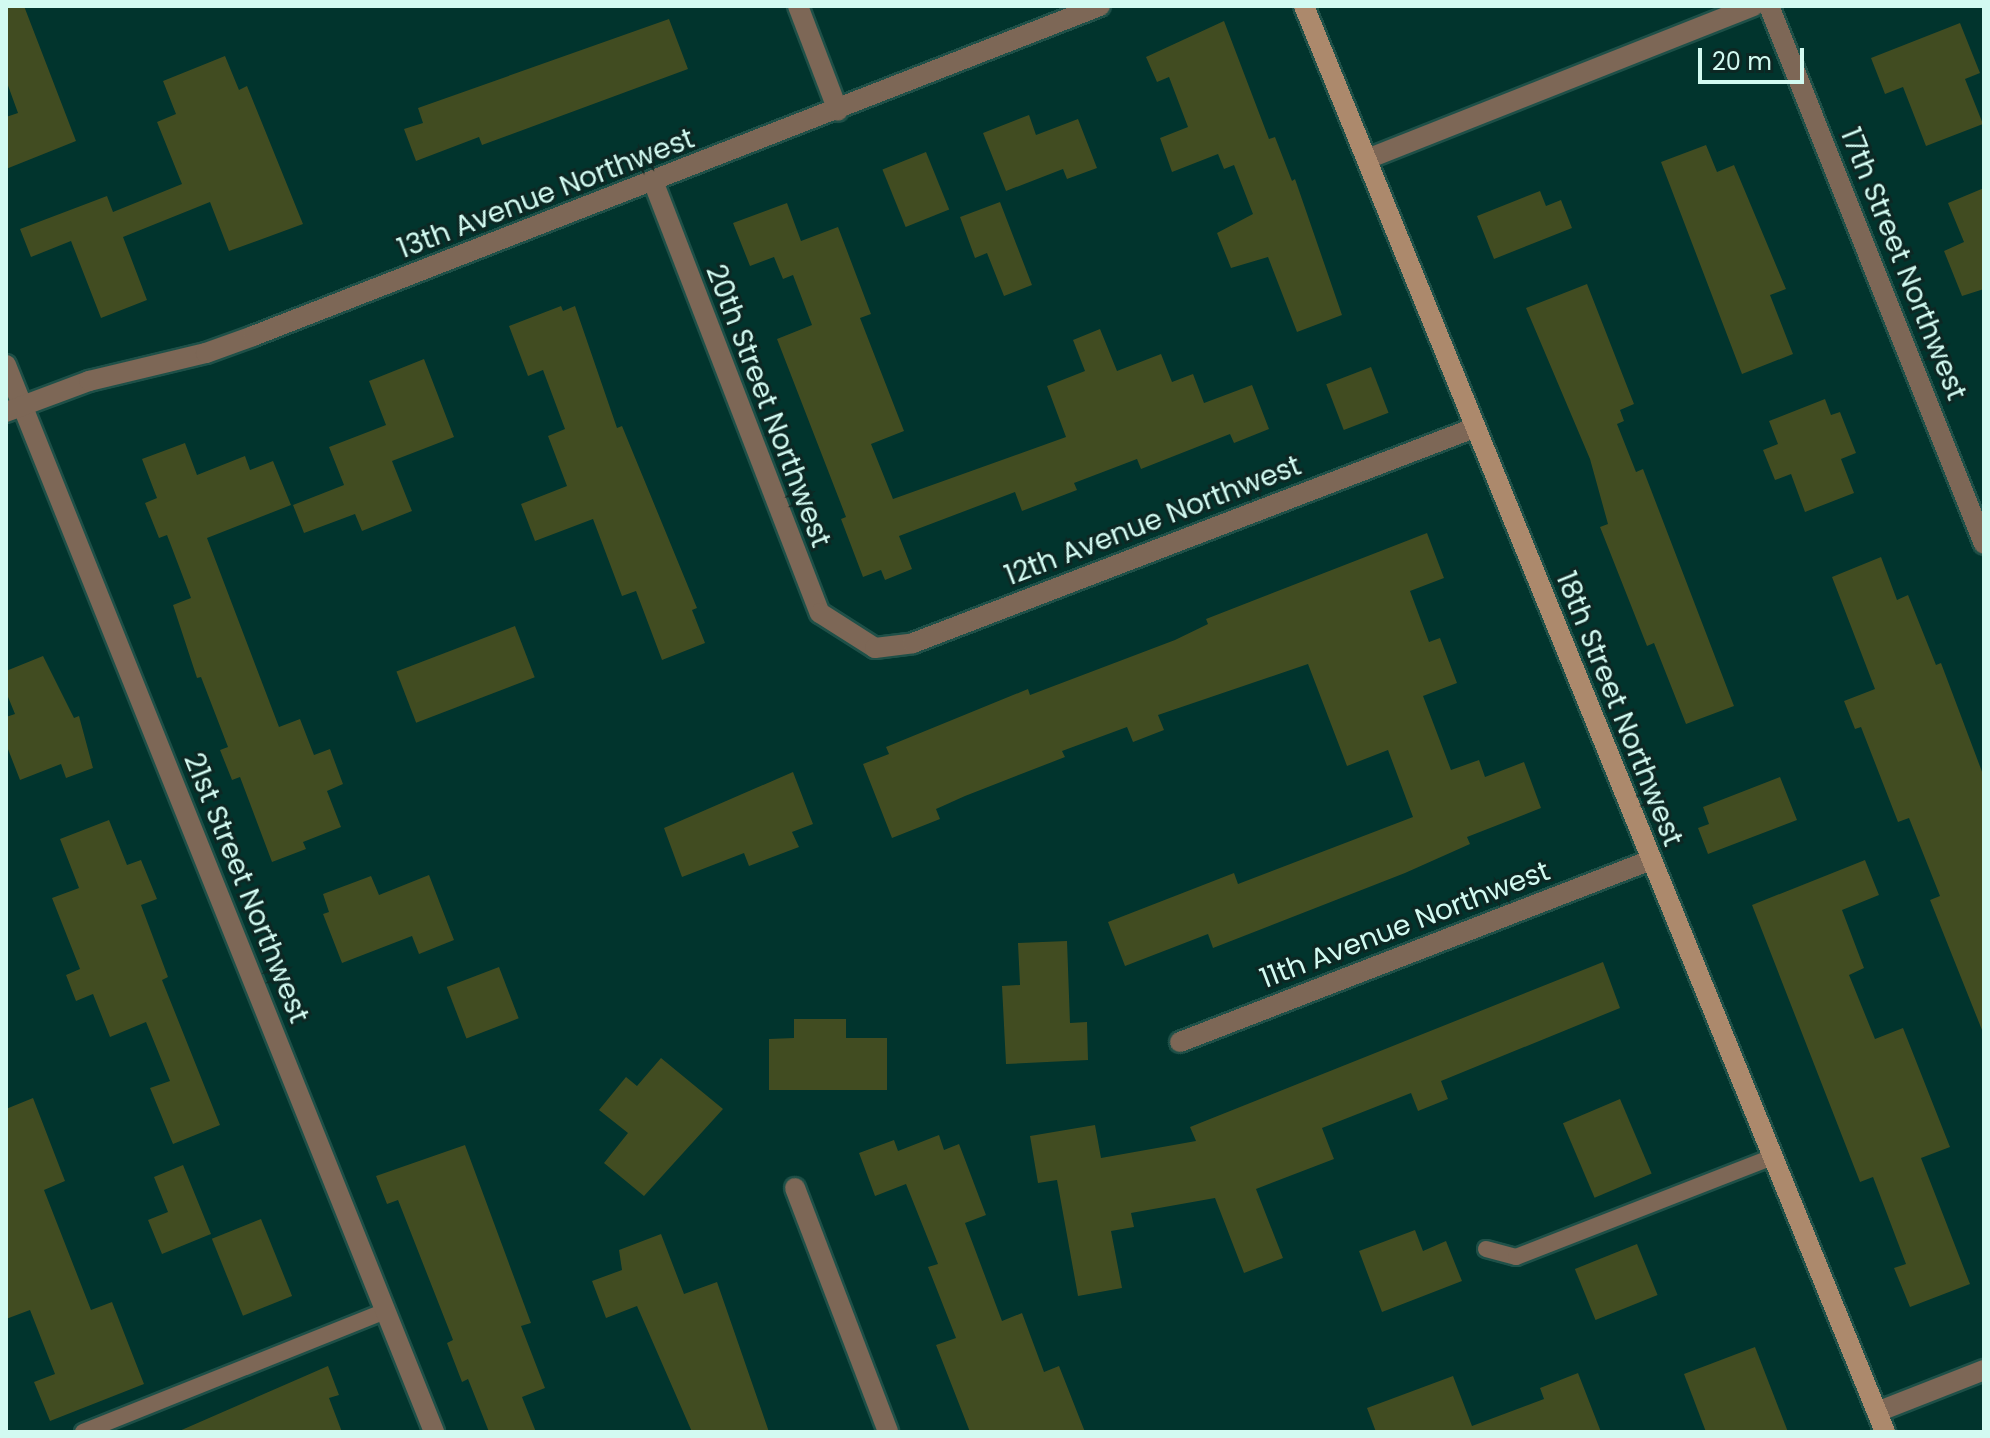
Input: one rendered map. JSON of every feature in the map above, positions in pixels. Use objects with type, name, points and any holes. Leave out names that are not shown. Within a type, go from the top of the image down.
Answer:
[{"type":"street","points":[[798,6],[838,111]]},
{"type":"street","name":"13th Avenue Northwest","points":[[14,409],[113,374],[218,349],[838,111],[1100,6]]},
{"type":"street","name":"18th Street Northwest","points":[[1304,6],[1885,1432]]},
{"type":"street","points":[[1367,159],[1754,6]]},
{"type":"street","name":"17th Street Northwest","points":[[1769,6],[1984,544]]},
{"type":"street","name":"20th Street Northwest","points":[[653,181],[796,559],[820,613],[850,636]]},
{"type":"street","name":"21st Street Northwest","points":[[6,365],[14,409],[434,1432]]},
{"type":"street","name":"12th Avenue Northwest","points":[[850,636],[875,648],[913,643],[1474,428]]},
{"type":"street","name":"11th Avenue Northwest","points":[[1180,1042],[1651,860]]},
{"type":"street","points":[[795,1188],[888,1432]]},
{"type":"street","points":[[1877,1412],[1984,1370]]},
{"type":"lane","points":[[1486,1249],[1516,1257],[1773,1157]]},
{"type":"lane","points":[[83,1432],[386,1311]]},
{"type":"building","points":[[6,6],[24,6],[76,141],[6,169],[6,117],[18,113],[6,80]]},
{"type":"building","points":[[669,19],[688,69],[482,145],[479,137],[416,161],[404,129],[423,123],[418,108]]},
{"type":"building","points":[[1224,21],[1269,139],[1275,137],[1292,181],[1295,179],[1342,315],[1297,332],[1268,257],[1231,268],[1217,233],[1253,214],[1234,165],[1224,169],[1218,154],[1172,172],[1160,138],[1188,127],[1169,77],[1157,82],[1146,57]]},
{"type":"building","points":[[1960,23],[1980,73],[1965,79],[1983,124],[1926,146],[1903,87],[1885,94],[1871,58]]},
{"type":"building","points":[[225,56],[239,90],[247,86],[303,224],[229,251],[210,202],[123,237],[147,300],[101,318],[71,241],[31,257],[20,229],[107,196],[113,212],[182,184],[157,122],[176,114],[163,81]]},
{"type":"building","points":[[1029,115],[1036,135],[1078,119],[1097,168],[1067,179],[1063,169],[1006,191],[983,133]]},
{"type":"building","points":[[1706,145],[1717,172],[1734,165],[1786,289],[1770,295],[1793,354],[1742,374],[1661,162]]},
{"type":"building","points":[[926,152],[949,209],[906,227],[882,170]]},
{"type":"building","points":[[1984,188],[1984,289],[1962,296],[1944,251],[1964,242],[1948,203]]},
{"type":"building","points":[[1540,191],[1546,206],[1561,200],[1572,228],[1494,259],[1477,216]]},
{"type":"building","points":[[1000,202],[1032,285],[1004,296],[987,253],[975,258],[960,217]]},
{"type":"building","points":[[787,203],[801,241],[838,227],[871,314],[860,318],[904,431],[871,444],[893,499],[1066,437],[1047,386],[1085,371],[1073,340],[1100,329],[1117,371],[1161,354],[1172,382],[1193,374],[1204,403],[1252,385],[1269,429],[1234,443],[1230,434],[1141,469],[1137,459],[1074,483],[1077,490],[1022,511],[1015,492],[899,536],[912,569],[885,580],[881,570],[863,577],[841,519],[846,517],[777,339],[812,325],[793,275],[783,279],[774,257],[750,266],[733,223]]},
{"type":"building","points":[[1587,284],[1634,404],[1620,410],[1624,421],[1617,424],[1636,472],[1643,469],[1734,706],[1686,724],[1654,643],[1647,646],[1600,527],[1608,524],[1590,459],[1526,308]]},
{"type":"building","points":[[561,306],[563,311],[575,306],[617,428],[622,426],[697,608],[692,610],[705,643],[662,660],[636,591],[622,596],[593,519],[535,541],[521,504],[567,486],[548,436],[565,429],[543,370],[528,376],[509,326]]},
{"type":"building","points":[[424,359],[454,437],[392,461],[412,511],[362,531],[355,514],[304,533],[293,505],[344,485],[329,447],[386,425],[369,381]]},
{"type":"building","points":[[1371,367],[1389,413],[1344,430],[1326,384]]},
{"type":"building","points":[[1825,399],[1831,415],[1840,412],[1856,453],[1841,459],[1854,493],[1805,512],[1791,474],[1775,480],[1763,450],[1778,444],[1769,421]]},
{"type":"building","points":[[185,443],[197,475],[245,456],[250,470],[273,461],[291,505],[207,538],[279,727],[300,719],[314,755],[330,749],[343,784],[327,791],[341,827],[303,842],[306,849],[272,862],[240,777],[232,780],[220,750],[228,747],[201,677],[197,678],[173,605],[191,598],[167,535],[159,538],[145,503],[157,498],[142,459]]},
{"type":"building","points":[[1427,533],[1444,578],[1410,591],[1429,642],[1440,638],[1457,683],[1423,696],[1451,770],[1479,760],[1485,777],[1524,762],[1541,808],[1467,837],[1470,844],[1405,873],[1213,948],[1208,934],[1125,966],[1108,922],[1234,873],[1238,884],[1413,817],[1388,750],[1347,766],[1308,664],[1158,715],[1164,730],[1133,742],[1127,727],[1062,751],[1065,757],[936,809],[940,819],[892,838],[863,764],[889,754],[886,747],[1028,689],[1030,695],[1175,640],[1208,624],[1206,619]]},
{"type":"building","points":[[1881,557],[1897,600],[1908,595],[1936,665],[1941,663],[1984,777],[1984,1035],[1930,900],[1940,896],[1909,818],[1898,822],[1861,727],[1855,729],[1844,701],[1875,689],[1832,577]]},
{"type":"building","points":[[515,626],[535,677],[416,723],[396,672]]},
{"type":"building","points":[[43,656],[74,718],[79,716],[93,768],[66,778],[61,764],[20,780],[6,744],[6,717],[15,714],[6,692],[6,671]]},
{"type":"building","points":[[793,772],[813,824],[792,832],[799,847],[749,866],[744,853],[682,877],[664,828]]},
{"type":"building","points":[[1780,777],[1797,820],[1708,854],[1698,828],[1709,824],[1703,807]]},
{"type":"building","points":[[109,820],[127,865],[141,860],[157,899],[141,905],[168,977],[162,980],[220,1125],[173,1144],[150,1088],[170,1081],[146,1022],[110,1037],[93,994],[76,1001],[66,975],[80,969],[52,898],[79,888],[60,839]]},
{"type":"building","points":[[1865,860],[1879,895],[1842,910],[1864,968],[1849,975],[1875,1039],[1903,1028],[1950,1147],[1921,1158],[1970,1284],[1910,1307],[1894,1268],[1906,1264],[1873,1177],[1860,1182],[1752,905]]},
{"type":"building","points":[[429,875],[454,940],[419,954],[412,936],[342,963],[323,914],[329,912],[323,894],[371,876],[379,895]]},
{"type":"building","points":[[1067,941],[1070,1023],[1087,1022],[1088,1060],[1006,1064],[1002,986],[1020,985],[1018,943]]},
{"type":"building","points":[[1603,962],[1620,1008],[1441,1081],[1448,1099],[1418,1111],[1411,1093],[1322,1128],[1334,1159],[1256,1189],[1283,1258],[1244,1273],[1215,1198],[1131,1213],[1134,1227],[1111,1231],[1122,1288],[1078,1296],[1057,1180],[1038,1183],[1030,1136],[1095,1125],[1101,1158],[1196,1141],[1190,1127]]},
{"type":"building","points":[[499,967],[519,1018],[466,1038],[447,987]]},
{"type":"building","points":[[794,1019],[846,1019],[846,1038],[887,1038],[887,1090],[769,1090],[769,1039],[794,1038]]},
{"type":"building","points":[[661,1058],[723,1109],[644,1196],[604,1163],[628,1133],[599,1110],[626,1077],[637,1086]]},
{"type":"building","points":[[33,1098],[65,1181],[44,1190],[91,1310],[112,1302],[144,1384],[50,1421],[34,1382],[55,1374],[30,1310],[6,1319],[6,1109]]},
{"type":"building","points":[[1620,1099],[1652,1174],[1595,1198],[1563,1123]]},
{"type":"building","points":[[939,1135],[944,1150],[959,1144],[986,1215],[965,1223],[1002,1321],[1022,1313],[1044,1372],[1059,1366],[1085,1432],[970,1432],[936,1345],[956,1338],[928,1267],[938,1264],[906,1184],[875,1196],[859,1153],[894,1140],[898,1151]]},
{"type":"building","points":[[465,1145],[531,1323],[521,1326],[545,1388],[522,1397],[536,1432],[489,1432],[468,1379],[462,1382],[447,1343],[453,1340],[398,1200],[387,1204],[376,1176]]},
{"type":"building","points":[[183,1165],[211,1234],[162,1254],[148,1220],[168,1212],[154,1177]]},
{"type":"building","points":[[261,1219],[292,1296],[243,1316],[212,1239]]},
{"type":"building","points":[[1415,1230],[1423,1251],[1446,1241],[1462,1281],[1382,1312],[1359,1251]]},
{"type":"building","points":[[661,1234],[684,1294],[717,1282],[769,1432],[692,1432],[637,1306],[606,1318],[592,1281],[622,1270],[619,1250]]},
{"type":"building","points":[[1637,1244],[1658,1295],[1595,1320],[1575,1269]]},
{"type":"building","points":[[1755,1347],[1788,1432],[1706,1432],[1684,1374]]},
{"type":"building","points":[[328,1366],[339,1395],[329,1398],[342,1432],[177,1432]]},
{"type":"building","points":[[1578,1373],[1601,1432],[1376,1432],[1367,1408],[1453,1376],[1472,1426],[1544,1399],[1540,1388]]}]
